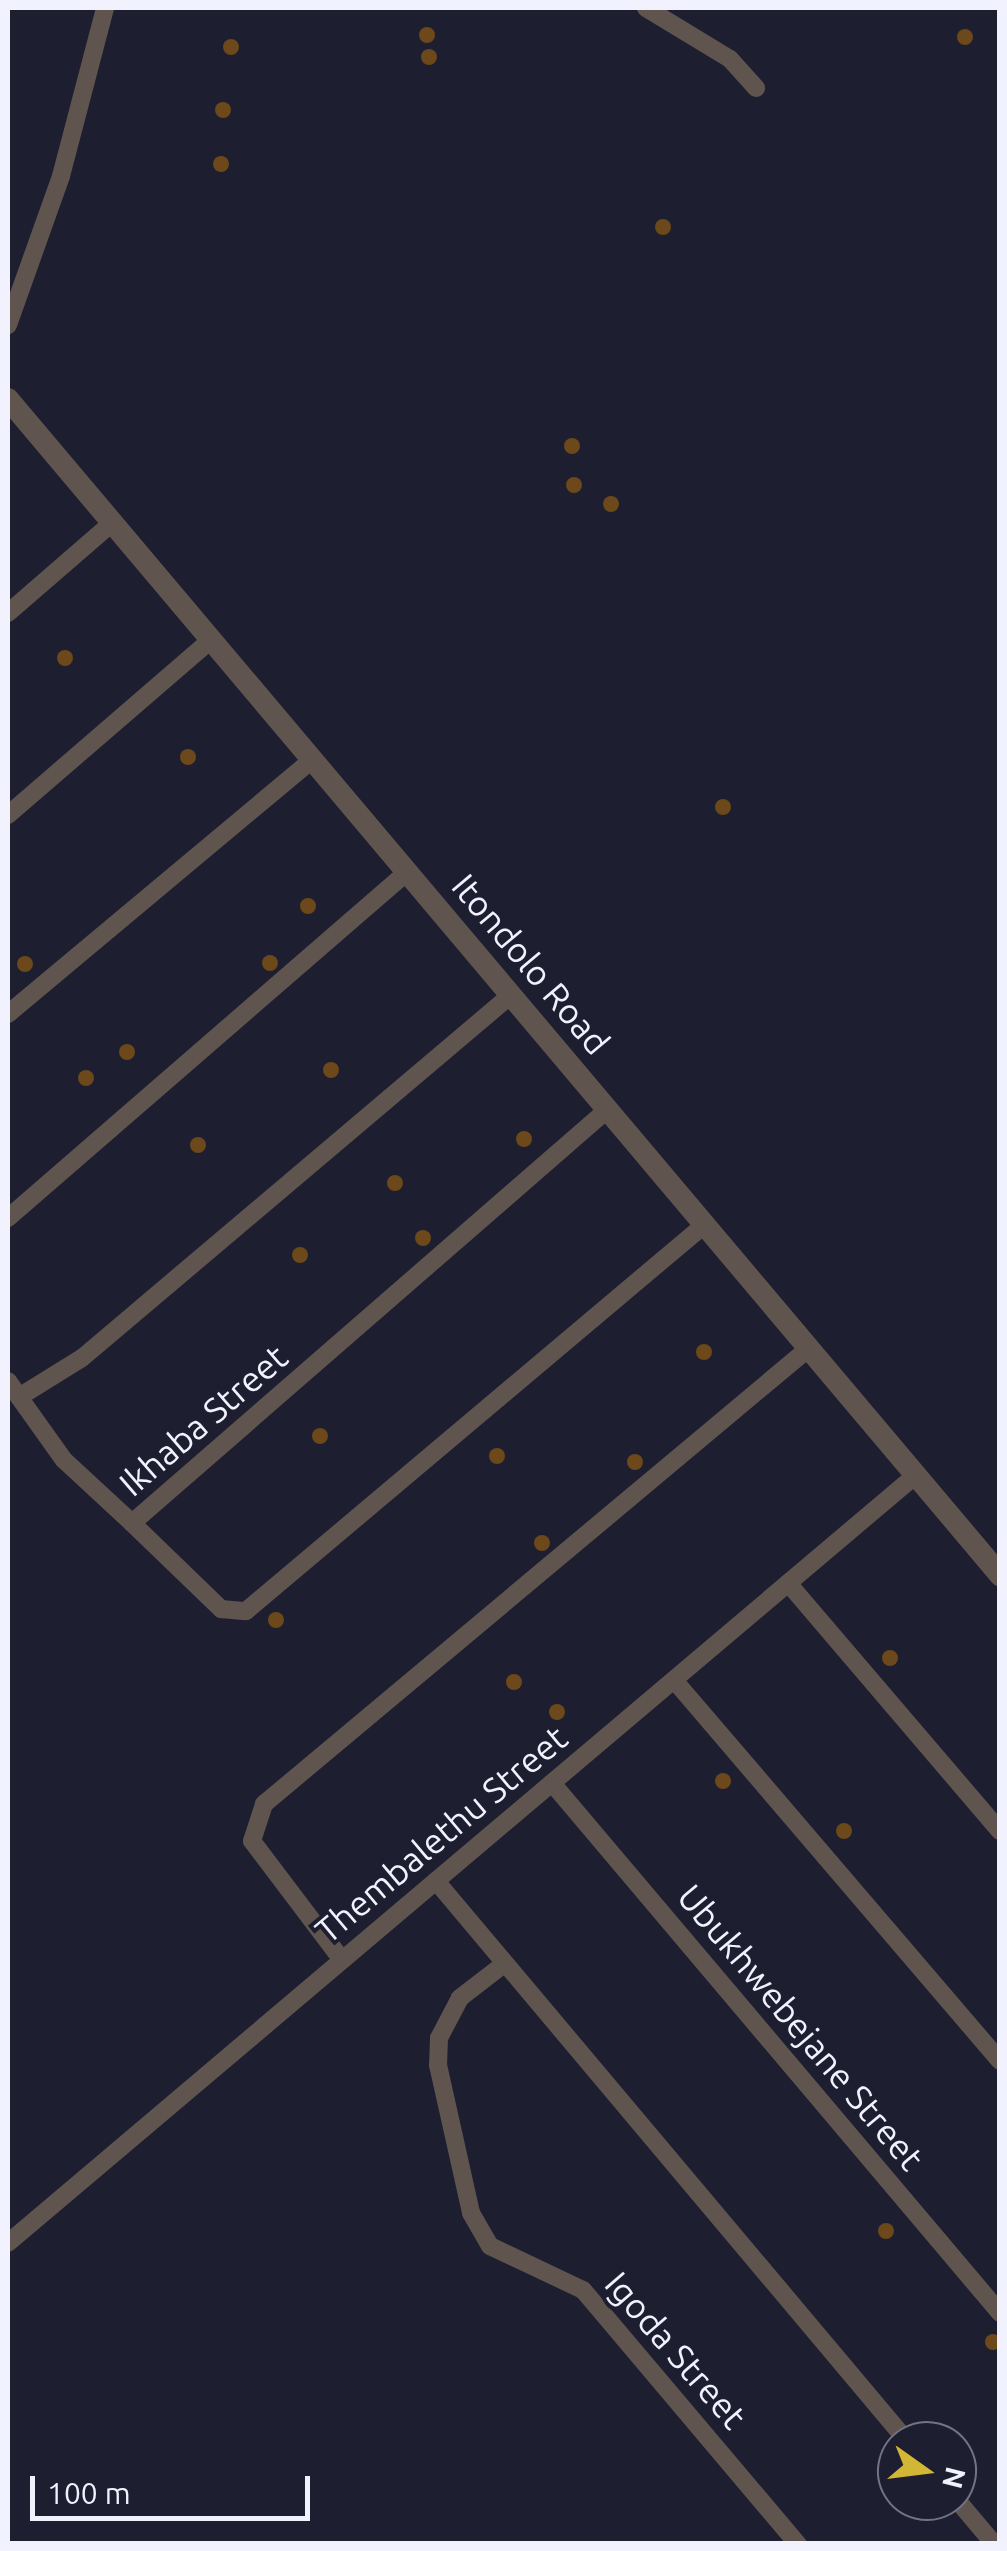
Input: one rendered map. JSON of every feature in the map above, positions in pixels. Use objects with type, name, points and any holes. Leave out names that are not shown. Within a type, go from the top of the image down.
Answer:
[{"type":"street","points":[[8,325],[60,176],[104,8]]},
{"type":"street","points":[[646,8],[714,47],[756,88]]},
{"type":"street","name":"Itondolo Road","points":[[9,405],[1000,1574]]},
{"type":"street","points":[[8,613],[112,523]]},
{"type":"street","points":[[8,816],[211,640]]},
{"type":"street","points":[[8,1014],[312,760]]},
{"type":"street","points":[[8,1218],[407,872]]},
{"type":"street","points":[[132,1524],[64,1460],[13,1389],[82,1358],[511,995]]},
{"type":"street","name":"Ikhaba Street","points":[[608,1109],[132,1524],[221,1609],[246,1611],[704,1225]]},
{"type":"street","points":[[342,1960],[257,1851],[253,1823],[264,1804],[809,1348]]},
{"type":"street","name":"Thembalethu Street","points":[[8,2243],[916,1476]]},
{"type":"street","points":[[788,1584],[1000,1831]]},
{"type":"street","points":[[674,1680],[1000,2061]]},
{"type":"street","name":"Ubukhwebejane Street","points":[[552,1782],[1000,2313]]},
{"type":"street","points":[[436,1881],[890,2421]]},
{"type":"street","name":"Igoda Street","points":[[504,1964],[460,1998],[440,2038],[438,2065],[471,2213],[490,2246],[584,2290],[798,2544]]},
{"type":"street","points":[[975,2521],[994,2544]]},
{"type":"building","points":[[427,27],[435,35],[427,43],[419,35]]},
{"type":"building","points":[[965,29],[973,37],[965,45],[957,37]]},
{"type":"building","points":[[231,39],[239,47],[231,55],[223,47]]},
{"type":"building","points":[[429,49],[437,57],[429,65],[421,57]]},
{"type":"building","points":[[223,102],[231,110],[223,118],[215,110]]},
{"type":"building","points":[[221,156],[229,164],[221,172],[213,164]]},
{"type":"building","points":[[663,219],[671,227],[663,235],[655,227]]},
{"type":"building","points":[[572,438],[580,446],[572,454],[564,446]]},
{"type":"building","points":[[574,477],[582,485],[574,493],[566,485]]},
{"type":"building","points":[[611,496],[619,504],[611,512],[603,504]]},
{"type":"building","points":[[65,650],[73,658],[65,666],[57,658]]},
{"type":"building","points":[[188,749],[196,757],[188,765],[180,757]]},
{"type":"building","points":[[723,799],[731,807],[723,815],[715,807]]},
{"type":"building","points":[[308,898],[316,906],[308,914],[300,906]]},
{"type":"building","points":[[270,955],[278,963],[270,971],[262,963]]},
{"type":"building","points":[[25,956],[33,964],[25,972],[17,964]]},
{"type":"building","points":[[127,1044],[135,1052],[127,1060],[119,1052]]},
{"type":"building","points":[[331,1062],[339,1070],[331,1078],[323,1070]]},
{"type":"building","points":[[86,1070],[94,1078],[86,1086],[78,1078]]},
{"type":"building","points":[[524,1131],[532,1139],[524,1147],[516,1139]]},
{"type":"building","points":[[198,1137],[206,1145],[198,1153],[190,1145]]},
{"type":"building","points":[[395,1175],[403,1183],[395,1191],[387,1183]]},
{"type":"building","points":[[423,1230],[431,1238],[423,1246],[415,1238]]},
{"type":"building","points":[[300,1247],[308,1255],[300,1263],[292,1255]]},
{"type":"building","points":[[704,1344],[712,1352],[704,1360],[696,1352]]},
{"type":"building","points":[[320,1428],[328,1436],[320,1444],[312,1436]]},
{"type":"building","points":[[497,1448],[505,1456],[497,1464],[489,1456]]},
{"type":"building","points":[[635,1454],[643,1462],[635,1470],[627,1462]]},
{"type":"building","points":[[542,1535],[550,1543],[542,1551],[534,1543]]},
{"type":"building","points":[[276,1612],[284,1620],[276,1628],[268,1620]]},
{"type":"building","points":[[890,1650],[898,1658],[890,1666],[882,1658]]},
{"type":"building","points":[[514,1674],[522,1682],[514,1690],[506,1682]]},
{"type":"building","points":[[557,1704],[565,1712],[557,1720],[549,1712]]},
{"type":"building","points":[[723,1773],[731,1781],[723,1789],[715,1781]]},
{"type":"building","points":[[844,1823],[852,1831],[844,1839],[836,1831]]},
{"type":"building","points":[[898,2139],[906,2147],[898,2155],[890,2147]]},
{"type":"building","points":[[886,2223],[894,2231],[886,2239],[878,2231]]},
{"type":"building","points":[[993,2334],[1001,2342],[993,2350],[985,2342]]}]
